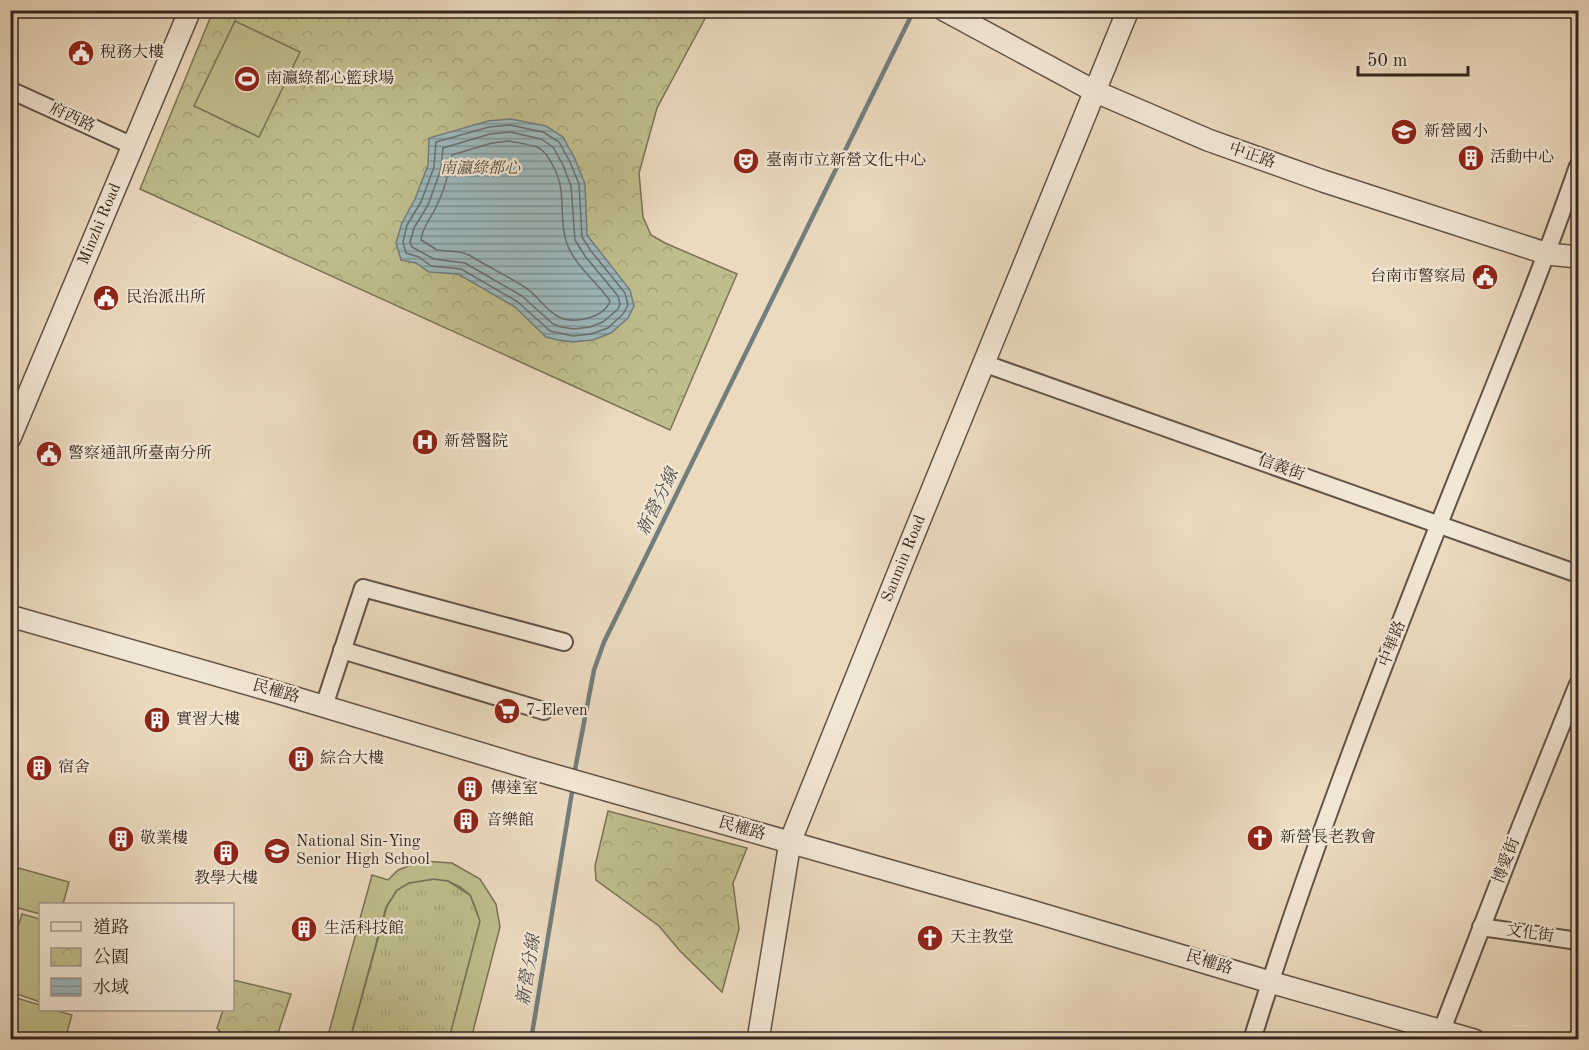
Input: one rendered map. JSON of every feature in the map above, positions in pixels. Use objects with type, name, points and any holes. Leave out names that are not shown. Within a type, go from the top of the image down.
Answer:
[{"type":"street","name":"Minzhi Road","points":[[10,438],[190,10]]},
{"type":"street","name":"中正路","points":[[944,10],[1094,91],[1208,140],[1323,181],[1548,254],[1578,257]]},
{"type":"street","name":"Sanmin Road","points":[[758,1040],[790,842],[1128,10]]},
{"type":"street","name":"府西路","points":[[10,90],[133,146]]},
{"type":"street","name":"中華路","points":[[1252,1040],[1338,787],[1439,524],[1548,254],[1578,166]]},
{"type":"street","name":"信義街","points":[[983,363],[1578,574]]},
{"type":"street","points":[[324,706],[363,588],[564,642]]},
{"type":"street","name":"民權路","points":[[10,616],[571,780],[1016,906],[1439,1035],[1474,1040]]},
{"type":"street","points":[[342,650],[544,711]]},
{"type":"street","name":"博愛街","points":[[1439,1035],[1578,684]]},
{"type":"street","name":"文化街","points":[[1481,927],[1578,941]]},
{"type":"green space","name":"南瀛綠都心","points":[[213,11],[709,11],[657,108],[639,173],[643,217],[651,235],[737,274],[670,430],[140,189]]},
{"type":"green space","name":"南瀛綠都心籃球場","points":[[235,21],[300,52],[259,137],[194,106]]},
{"type":"green space","points":[[608,811],[747,848],[733,883],[739,929],[722,992],[680,951],[659,926],[596,880],[595,866]]},
{"type":"green space","points":[[422,861],[452,863],[480,879],[496,904],[500,927],[471,1039],[449,1039],[480,921],[470,895],[448,881],[434,879],[409,883],[397,890],[386,907],[350,1039],[327,1039],[372,875],[388,880],[398,870]]},
{"type":"green space","points":[[11,866],[69,882],[63,903],[39,903],[39,914],[11,906]]},
{"type":"green space","points":[[434,879],[448,881],[470,895],[480,921],[449,1039],[350,1040],[387,906],[397,890],[409,883]]},
{"type":"green space","points":[[22,914],[39,919],[39,1002],[11,992],[11,949]]},
{"type":"green space","points":[[234,980],[291,994],[276,1039],[236,1039],[223,1035],[217,1028],[223,1011],[234,1011]]},
{"type":"green space","points":[[10,996],[39,1005],[39,1011],[58,1011],[72,1015],[65,1039],[31,1039],[11,1033]]},
{"type":"water","points":[[511,119],[546,126],[563,137],[575,159],[585,184],[587,235],[630,290],[634,306],[628,318],[611,333],[593,340],[573,342],[546,337],[515,307],[458,274],[429,272],[416,263],[401,260],[396,243],[402,223],[415,199],[428,165],[429,138],[488,121]]},
{"type":"waterway","name":"新營分線","points":[[574,775],[594,670],[604,642],[914,10]]},
{"type":"waterway","name":"新營分線","points":[[531,1040],[573,786]]},
{"type":"place","name":"稅務大樓","points":[[81,53]]},
{"type":"place","name":"南瀛綠都心籃球場","points":[[247,79]]},
{"type":"place","name":"新營國小","points":[[1404,132]]},
{"type":"place","name":"活動中心","points":[[1471,158]]},
{"type":"place","name":"臺南市立新營文化中心","points":[[746,161]]},
{"type":"place","name":"台南市警察局","points":[[1485,277]]},
{"type":"place","name":"民治派出所","points":[[106,298]]},
{"type":"place","name":"新營醫院","points":[[425,442]]},
{"type":"place","name":"警察通訊所臺南分所","points":[[49,454]]},
{"type":"place","name":"7-Eleven","points":[[507,711]]},
{"type":"place","name":"實習大樓","points":[[157,720]]},
{"type":"place","name":"綜合大樓","points":[[301,759]]},
{"type":"place","name":"宿舍","points":[[39,768]]},
{"type":"place","name":"傳達室","points":[[470,789]]},
{"type":"place","name":"音樂館","points":[[466,821]]},
{"type":"place","name":"新營長老教會","points":[[1260,838]]},
{"type":"place","name":"敬業樓","points":[[121,839]]},
{"type":"place","name":"National Sin-Ying Senior High School","points":[[277,851]]},
{"type":"place","name":"教學大樓","points":[[226,853]]},
{"type":"place","name":"生活科技館","points":[[304,929]]},
{"type":"place","name":"天主教堂","points":[[930,938]]}]
